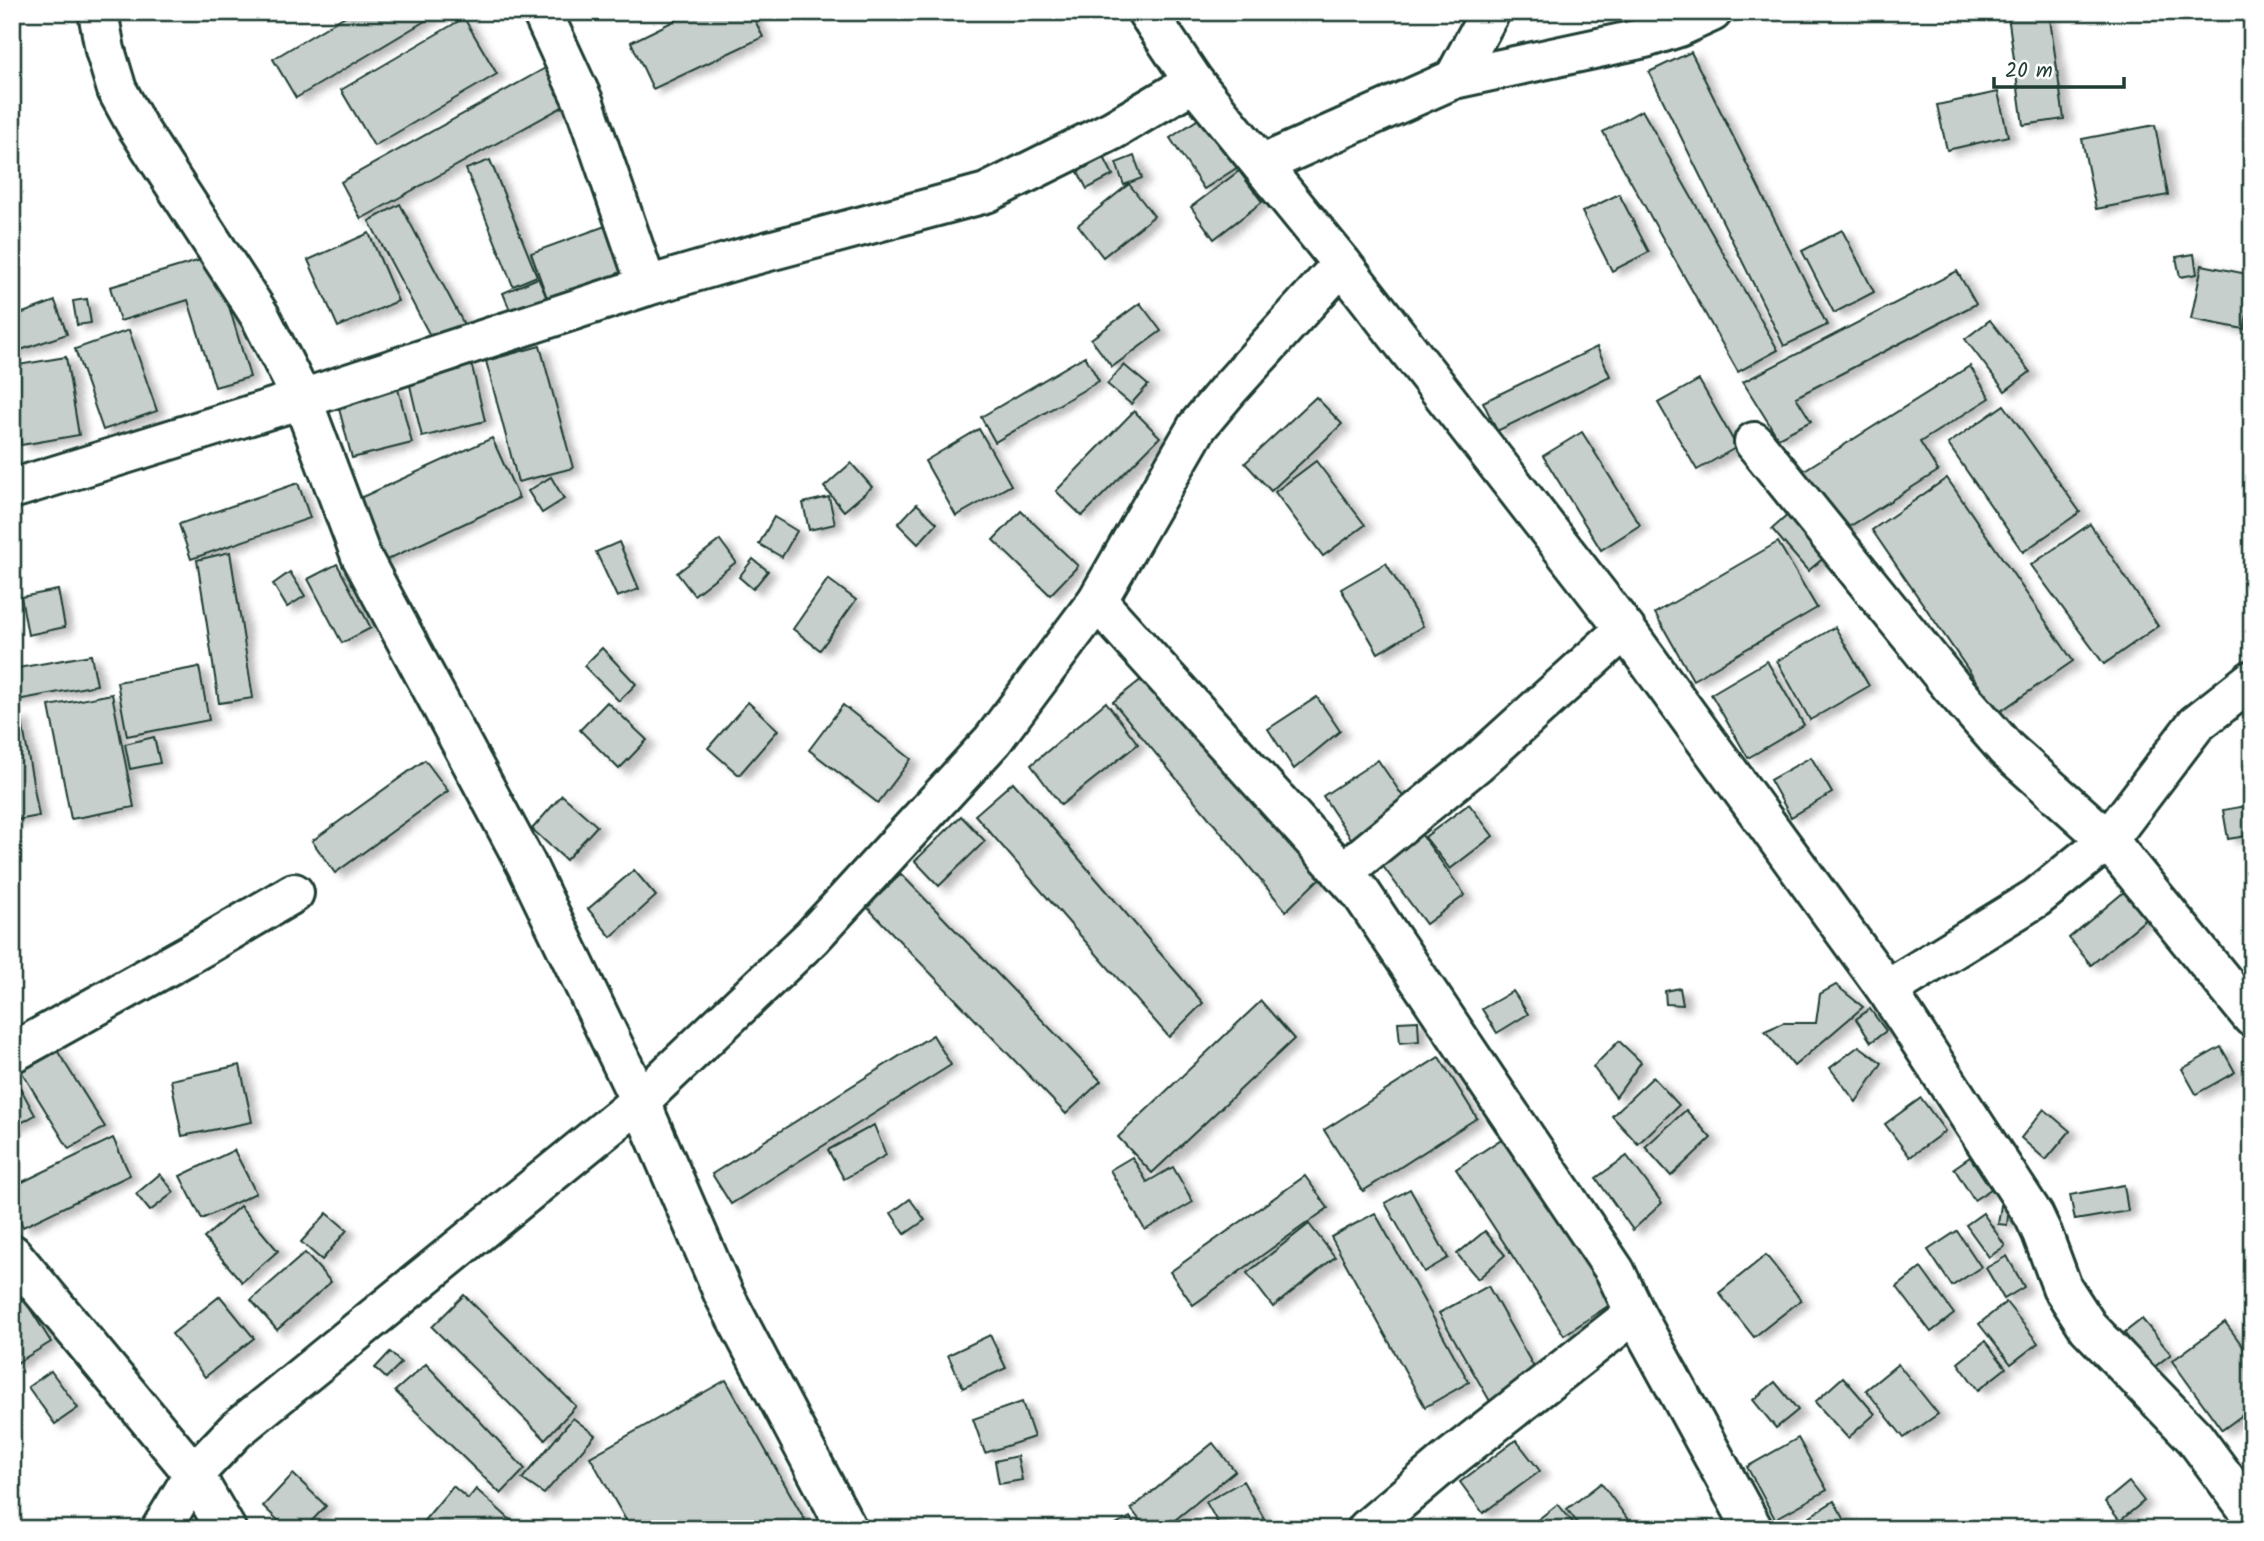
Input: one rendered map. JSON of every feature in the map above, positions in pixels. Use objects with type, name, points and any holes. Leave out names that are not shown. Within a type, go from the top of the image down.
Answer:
[{"type":"street","points":[[98,12],[105,50],[117,90],[138,128],[260,316],[302,400],[361,556],[526,864],[640,1101],[724,1295],[847,1529]]},
{"type":"street","points":[[542,12],[584,103],[647,286]]},
{"type":"street","points":[[1147,12],[1194,82],[1342,264],[1625,629],[1887,990],[2034,1216],[2062,1287],[2088,1327],[2195,1438],[2252,1515]]},
{"type":"street","points":[[1454,79],[1490,12]]},
{"type":"street","points":[[1263,164],[1454,79],[1645,38],[1712,12]]},
{"type":"street","points":[[12,489],[302,400],[647,286],[986,193],[1113,130],[1194,82]]},
{"type":"street","points":[[161,1529],[194,1474],[236,1430],[640,1101],[812,937],[993,740],[1097,601],[1197,427],[1342,264]]},
{"type":"street","points":[[1754,442],[1951,686],[2006,749],[2108,840],[2252,1017]]},
{"type":"street","points":[[1097,601],[1361,893],[1615,1271],[1634,1313],[1752,1529]]},
{"type":"street","points":[[1342,873],[1477,763],[1625,629]]},
{"type":"street","points":[[1887,990],[2036,898],[2108,840],[2196,724],[2252,680]]},
{"type":"street","points":[[12,1053],[294,893]]},
{"type":"street","points":[[12,1254],[194,1474],[226,1529]]},
{"type":"street","points":[[1367,1529],[1447,1461],[1634,1313]]},
{"type":"building","points":[[352,12],[440,12],[296,98],[273,59]]},
{"type":"building","points":[[692,12],[751,12],[763,37],[653,89],[631,42]]},
{"type":"building","points":[[2049,12],[2064,119],[2023,125],[2008,15]]},
{"type":"building","points":[[464,18],[497,74],[374,146],[341,90]]},
{"type":"building","points":[[1691,52],[1827,325],[1784,346],[1649,72]]},
{"type":"building","points":[[549,66],[569,103],[361,219],[341,182]]},
{"type":"building","points":[[1998,92],[2008,136],[1947,150],[1937,105]]},
{"type":"building","points":[[1642,110],[1778,350],[1738,372],[1603,132]]},
{"type":"building","points":[[1203,116],[1238,167],[1204,189],[1170,138]]},
{"type":"building","points":[[2155,125],[2168,195],[2096,209],[2082,139]]},
{"type":"building","points":[[1134,156],[1142,178],[1124,185],[1116,163]]},
{"type":"building","points":[[1104,157],[1113,175],[1087,189],[1078,172]]},
{"type":"building","points":[[490,160],[537,276],[513,286],[466,169]]},
{"type":"building","points":[[1239,171],[1262,202],[1214,239],[1191,207]]},
{"type":"building","points":[[1129,184],[1154,216],[1103,257],[1078,225]]},
{"type":"building","points":[[1619,194],[1649,252],[1612,271],[1582,212]]},
{"type":"building","points":[[400,204],[466,328],[435,345],[369,221]]},
{"type":"building","points":[[608,225],[627,276],[549,303],[531,253]]},
{"type":"building","points":[[1842,230],[1874,292],[1834,313],[1802,251]]},
{"type":"building","points":[[369,233],[398,301],[338,327],[308,260]]},
{"type":"building","points":[[2194,254],[2197,274],[2180,277],[2176,257]]},
{"type":"building","points":[[214,256],[250,377],[215,387],[188,300],[120,321],[110,287]]},
{"type":"building","points":[[2202,265],[2252,275],[2244,329],[2191,319]]},
{"type":"building","points":[[1957,271],[1976,304],[1796,397],[1811,421],[1778,438],[1743,382]]},
{"type":"building","points":[[538,278],[550,305],[514,320],[503,293]]},
{"type":"building","points":[[87,299],[91,323],[77,325],[73,301]]},
{"type":"building","points":[[55,301],[67,334],[12,353],[12,317]]},
{"type":"building","points":[[1140,303],[1161,331],[1112,367],[1091,339]]},
{"type":"building","points":[[1990,320],[2030,372],[2005,391],[1965,339]]},
{"type":"building","points":[[129,330],[157,411],[103,430],[75,349]]},
{"type":"building","points":[[540,346],[573,468],[518,482],[486,361]]},
{"type":"building","points":[[1597,347],[1610,376],[1497,431],[1483,402]]},
{"type":"building","points":[[1085,356],[1099,381],[995,442],[981,417]]},
{"type":"building","points":[[66,357],[79,435],[21,445],[12,390],[12,366]]},
{"type":"building","points":[[471,362],[485,421],[422,437],[408,377]]},
{"type":"building","points":[[1124,365],[1148,385],[1131,404],[1107,384]]},
{"type":"building","points":[[1970,366],[1990,398],[1920,442],[1938,471],[1836,535],[1798,474]]},
{"type":"building","points":[[1699,380],[1737,447],[1697,470],[1658,403]]},
{"type":"building","points":[[397,385],[412,443],[352,458],[337,401]]},
{"type":"building","points":[[1316,397],[1342,424],[1271,491],[1245,463]]},
{"type":"building","points":[[2004,405],[2080,512],[2023,552],[1948,444]]},
{"type":"building","points":[[1134,411],[1160,437],[1082,516],[1056,491]]},
{"type":"building","points":[[979,429],[1011,485],[956,516],[925,461]]},
{"type":"building","points":[[1582,432],[1640,525],[1601,550],[1543,456]]},
{"type":"building","points":[[492,438],[519,498],[380,563],[351,502]]},
{"type":"building","points":[[1316,461],[1365,525],[1323,556],[1275,492]]},
{"type":"building","points":[[851,463],[872,487],[844,511],[824,487]]},
{"type":"building","points":[[551,477],[564,499],[542,513],[528,491]]},
{"type":"building","points":[[1947,478],[2073,661],[1998,713],[1872,530]]},
{"type":"building","points":[[298,483],[310,518],[191,559],[179,524]]},
{"type":"building","points":[[829,497],[835,524],[809,530],[803,503]]},
{"type":"building","points":[[917,504],[937,523],[918,544],[898,524]]},
{"type":"building","points":[[1021,511],[1078,566],[1050,595],[993,540]]},
{"type":"building","points":[[1790,513],[1826,556],[1808,571],[1772,529]]},
{"type":"building","points":[[774,517],[797,531],[782,557],[759,544]]},
{"type":"building","points":[[2090,524],[2158,626],[2104,664],[2031,565]]},
{"type":"building","points":[[720,540],[736,562],[694,595],[677,573]]},
{"type":"building","points":[[619,542],[639,589],[617,597],[596,552]]},
{"type":"building","points":[[1778,542],[1817,608],[1693,680],[1655,613]]},
{"type":"building","points":[[230,552],[253,698],[219,703],[197,560]]},
{"type":"building","points":[[753,559],[768,571],[753,589],[739,577]]},
{"type":"building","points":[[1386,563],[1423,626],[1378,653],[1341,589]]},
{"type":"building","points":[[337,564],[371,628],[342,643],[308,579]]},
{"type":"building","points":[[290,572],[305,596],[287,607],[273,584]]},
{"type":"building","points":[[828,579],[856,600],[820,650],[793,629]]},
{"type":"building","points":[[58,590],[65,627],[28,635],[21,597]]},
{"type":"building","points":[[1835,627],[1869,686],[1810,720],[1777,661]]},
{"type":"building","points":[[602,648],[636,684],[619,701],[584,666]]},
{"type":"building","points":[[91,655],[97,685],[12,701],[12,669]]},
{"type":"building","points":[[1767,661],[1804,725],[1748,758],[1711,694]]},
{"type":"building","points":[[199,667],[209,720],[127,736],[117,682]]},
{"type":"building","points":[[1152,671],[1321,877],[1286,911],[1113,702]]},
{"type":"building","points":[[112,694],[134,807],[71,819],[49,706]]},
{"type":"building","points":[[1317,697],[1340,731],[1294,769],[1268,729]]},
{"type":"building","points":[[607,702],[647,740],[619,769],[580,730]]},
{"type":"building","points":[[748,702],[778,730],[739,775],[708,748]]},
{"type":"building","points":[[1106,702],[1138,744],[1061,805],[1031,765]]},
{"type":"building","points":[[843,705],[911,759],[878,803],[809,750]]},
{"type":"building","points":[[21,716],[39,816],[12,821],[12,718]]},
{"type":"building","points":[[154,737],[160,763],[130,769],[125,744]]},
{"type":"building","points":[[1811,757],[1832,793],[1791,817],[1770,780]]},
{"type":"building","points":[[425,760],[448,791],[335,873],[312,841]]},
{"type":"building","points":[[1378,760],[1410,807],[1354,843],[1323,796]]},
{"type":"building","points":[[1013,782],[1203,1003],[1169,1037],[975,815]]},
{"type":"building","points":[[562,795],[597,826],[566,860],[532,829]]},
{"type":"building","points":[[1469,804],[1493,836],[1450,869],[1425,837]]},
{"type":"building","points":[[2252,805],[2252,835],[2228,839],[2223,810]]},
{"type":"building","points":[[961,816],[985,841],[939,886],[915,861]]},
{"type":"building","points":[[1419,831],[1465,895],[1426,924],[1379,861]]},
{"type":"building","points":[[634,870],[656,896],[611,937],[588,909]]},
{"type":"building","points":[[901,874],[1101,1081],[1066,1114],[867,907]]},
{"type":"building","points":[[2130,887],[2152,914],[2091,965],[2069,938]]},
{"type":"building","points":[[1836,985],[1863,1007],[1794,1066],[1765,1031],[1783,1023],[1816,1023],[1820,994]]},
{"type":"building","points":[[1680,988],[1683,1005],[1666,1004],[1665,991]]},
{"type":"building","points":[[1513,991],[1528,1014],[1497,1033],[1482,1009]]},
{"type":"building","points":[[1261,1001],[1294,1039],[1152,1173],[1118,1137]]},
{"type":"building","points":[[1870,1009],[1886,1031],[1871,1042],[1856,1019]]},
{"type":"building","points":[[1418,1021],[1419,1041],[1400,1043],[1398,1022]]},
{"type":"building","points":[[933,1035],[951,1065],[731,1204],[712,1174]]},
{"type":"building","points":[[1619,1041],[1641,1062],[1616,1097],[1593,1067]]},
{"type":"building","points":[[53,1044],[105,1127],[69,1149],[18,1066]]},
{"type":"building","points":[[1859,1046],[1882,1063],[1856,1102],[1830,1068]]},
{"type":"building","points":[[2221,1047],[2235,1072],[2196,1094],[2182,1069]]},
{"type":"building","points":[[1439,1057],[1477,1118],[1363,1191],[1324,1130]]},
{"type":"building","points":[[240,1065],[252,1122],[182,1136],[171,1080]]},
{"type":"building","points":[[1653,1077],[1679,1105],[1638,1144],[1612,1116]]},
{"type":"building","points":[[15,1078],[35,1115],[12,1128],[12,1079]]},
{"type":"building","points":[[1921,1098],[1945,1131],[1910,1157],[1885,1124]]},
{"type":"building","points":[[2044,1109],[2070,1131],[2046,1160],[2021,1138]]},
{"type":"building","points":[[1686,1110],[1711,1138],[1671,1176],[1645,1147]]},
{"type":"building","points":[[874,1125],[886,1155],[844,1179],[828,1150]]},
{"type":"building","points":[[1506,1136],[1614,1302],[1564,1335],[1456,1169]]},
{"type":"building","points":[[113,1138],[130,1175],[23,1227],[12,1205],[12,1187]]},
{"type":"building","points":[[234,1150],[256,1193],[202,1219],[180,1176]]},
{"type":"building","points":[[1627,1156],[1662,1203],[1633,1230],[1596,1178]]},
{"type":"building","points":[[1132,1157],[1147,1182],[1173,1167],[1193,1202],[1145,1230],[1110,1170]]},
{"type":"building","points":[[1970,1157],[1991,1189],[1974,1200],[1954,1168]]},
{"type":"building","points":[[160,1174],[174,1192],[150,1211],[136,1194]]},
{"type":"building","points":[[1305,1176],[1328,1208],[1193,1305],[1170,1272]]},
{"type":"building","points":[[2124,1185],[2128,1211],[2075,1220],[2070,1195]]},
{"type":"building","points":[[1410,1189],[1448,1258],[1424,1272],[1385,1203]]},
{"type":"building","points":[[910,1199],[925,1220],[905,1234],[891,1213]]},
{"type":"building","points":[[2001,1205],[2009,1206],[2007,1225],[1998,1224]]},
{"type":"building","points":[[240,1206],[278,1251],[242,1282],[204,1238]]},
{"type":"building","points":[[327,1213],[347,1230],[322,1260],[301,1242]]},
{"type":"building","points":[[1375,1213],[1469,1382],[1425,1407],[1331,1237]]},
{"type":"building","points":[[1983,1213],[2005,1246],[1989,1257],[1966,1225]]},
{"type":"building","points":[[1309,1224],[1335,1257],[1273,1307],[1247,1273]]},
{"type":"building","points":[[1485,1231],[1505,1255],[1478,1279],[1457,1254]]},
{"type":"building","points":[[1957,1231],[1981,1267],[1952,1286],[1928,1250]]},
{"type":"building","points":[[305,1253],[331,1282],[277,1330],[251,1300]]},
{"type":"building","points":[[1766,1255],[1801,1300],[1754,1337],[1719,1293]]},
{"type":"building","points":[[2007,1256],[2024,1287],[2004,1299],[1986,1268]]},
{"type":"building","points":[[1921,1268],[1954,1314],[1931,1332],[1897,1287]]},
{"type":"building","points":[[1488,1286],[1539,1376],[1491,1403],[1439,1313]]},
{"type":"building","points":[[464,1295],[576,1406],[545,1439],[432,1327]]},
{"type":"building","points":[[22,1296],[51,1342],[15,1364],[12,1359],[12,1302]]},
{"type":"building","points":[[220,1296],[254,1338],[205,1377],[172,1334]]},
{"type":"building","points":[[2006,1302],[2038,1343],[2011,1364],[1979,1324]]},
{"type":"building","points":[[2142,1319],[2171,1354],[2153,1368],[2124,1333]]},
{"type":"building","points":[[2225,1322],[2252,1359],[2252,1408],[2222,1430],[2172,1361]]},
{"type":"building","points":[[990,1335],[1006,1368],[963,1388],[948,1355]]},
{"type":"building","points":[[1985,1341],[2006,1368],[1978,1390],[1958,1363]]},
{"type":"building","points":[[390,1352],[401,1363],[386,1378],[375,1368]]},
{"type":"building","points":[[426,1364],[525,1469],[501,1494],[395,1391]]},
{"type":"building","points":[[1898,1364],[1938,1414],[1904,1438],[1866,1390]]},
{"type":"building","points":[[51,1371],[78,1408],[55,1424],[28,1387]]},
{"type":"building","points":[[1843,1377],[1875,1414],[1848,1438],[1815,1402]]},
{"type":"building","points":[[726,1380],[810,1529],[631,1529],[590,1457]]},
{"type":"building","points":[[1775,1382],[1798,1410],[1776,1428],[1753,1400]]},
{"type":"building","points":[[1022,1402],[1034,1437],[985,1453],[973,1419]]},
{"type":"building","points":[[573,1418],[595,1435],[544,1494],[522,1479]]},
{"type":"building","points":[[1798,1438],[1827,1490],[1775,1519],[1747,1467]]},
{"type":"building","points":[[1516,1440],[1540,1471],[1483,1513],[1460,1482]]},
{"type":"building","points":[[1213,1443],[1235,1471],[1164,1529],[1147,1529],[1131,1509]]},
{"type":"building","points":[[1017,1456],[1022,1480],[999,1484],[995,1461]]},
{"type":"building","points":[[293,1474],[326,1506],[304,1529],[287,1529],[263,1506]]},
{"type":"building","points":[[1243,1481],[1270,1529],[1221,1529],[1206,1502]]},
{"type":"building","points":[[2129,1482],[2144,1501],[2120,1521],[2105,1502]]},
{"type":"building","points":[[1601,1483],[1629,1521],[1619,1529],[1582,1529],[1567,1509]]},
{"type":"building","points":[[453,1486],[468,1499],[476,1489],[515,1524],[511,1529],[428,1529],[422,1523]]},
{"type":"building","points":[[1834,1501],[1850,1529],[1790,1529]]},
{"type":"building","points":[[1558,1504],[1578,1529],[1526,1529]]},
{"type":"building","points":[[1130,1517],[1137,1529],[1109,1529]]}]
